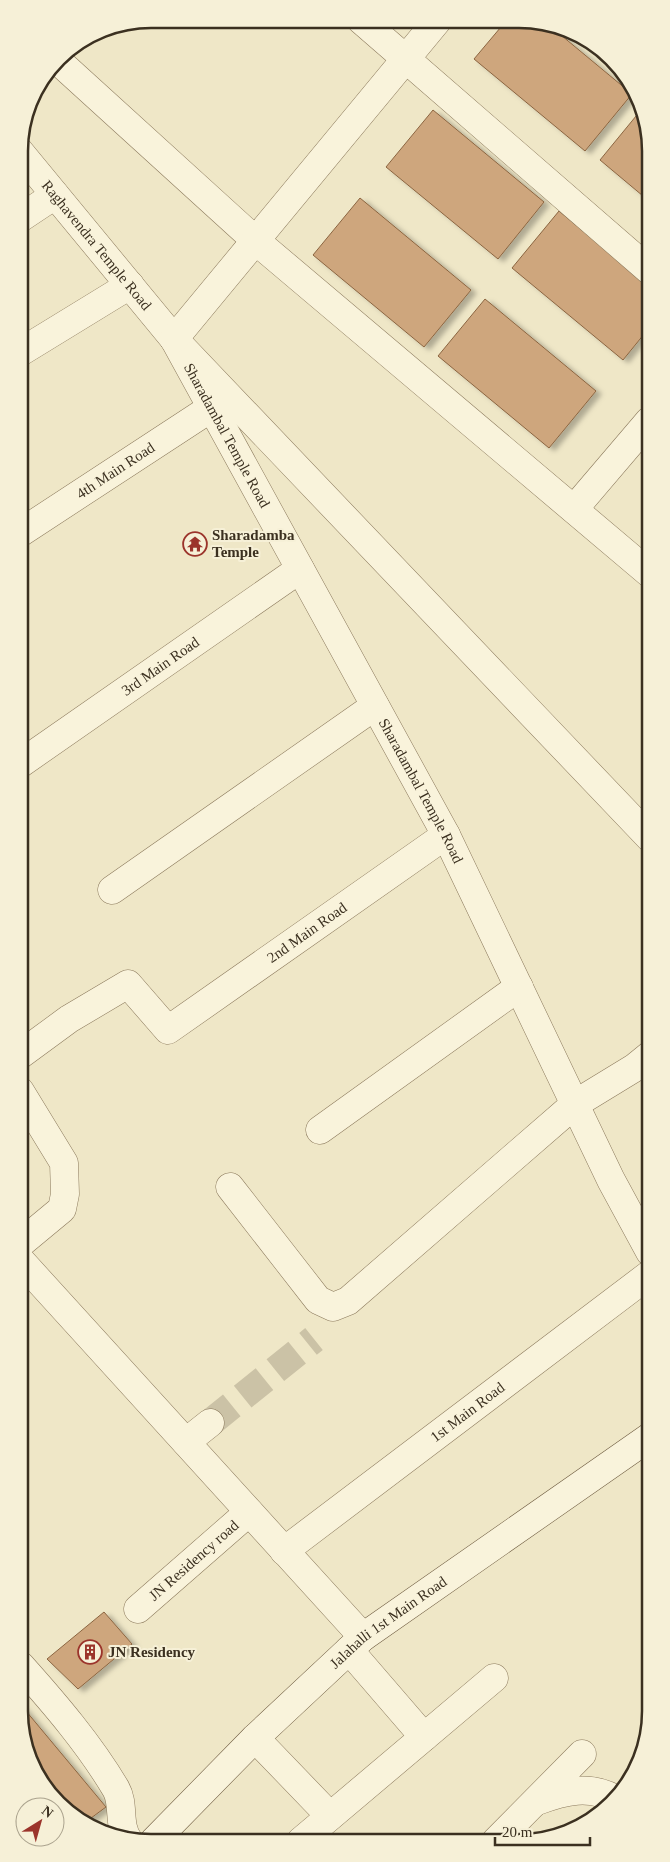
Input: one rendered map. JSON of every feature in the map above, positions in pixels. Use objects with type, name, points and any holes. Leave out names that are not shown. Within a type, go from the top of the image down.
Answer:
[{"type":"street","points":[[370,28],[404,60],[642,264]]},
{"type":"street","points":[[431,28],[174,339],[642,830]]},
{"type":"street","points":[[63,65],[256,241],[642,568]]},
{"type":"street","name":"Raghavendra Temple Road","points":[[28,162],[174,339]]},
{"type":"street","points":[[28,213],[54,195]]},
{"type":"street","points":[[28,347],[130,285]]},
{"type":"street","name":"Sharadambal Temple Road","points":[[174,339],[446,835],[611,1180],[642,1237]]},
{"type":"street","name":"4th Main Road","points":[[28,528],[212,408]]},
{"type":"street","points":[[574,509],[642,429]]},
{"type":"street","name":"3rd Main Road","points":[[28,758],[300,569]]},
{"type":"street","points":[[112,890],[375,706]]},
{"type":"street","name":"2nd Main Road","points":[[28,1049],[69,1019],[128,984],[168,1030],[446,835]]},
{"type":"street","points":[[320,1130],[519,988]]},
{"type":"street","points":[[230,1187],[318,1300],[333,1307],[348,1301],[575,1104],[642,1062]]},
{"type":"street","points":[[28,1104],[64,1163],[66,1194],[62,1209],[28,1237]]},
{"type":"street","name":"1st Main Road","points":[[284,1551],[642,1280]]},
{"type":"street","points":[[30,1291],[186,1442],[284,1551],[356,1643],[424,1737]]},
{"type":"street","points":[[186,1442],[210,1423]]},
{"type":"street","name":"Jalahalli 1st Main Road","points":[[161,1834],[255,1738],[356,1643],[642,1442]]},
{"type":"street","name":"JN Residency road","points":[[138,1609],[249,1512]]},
{"type":"street","points":[[28,1675],[95,1758],[117,1792],[122,1831]]},
{"type":"street","points":[[309,1834],[494,1678]]},
{"type":"street","points":[[255,1738],[330,1816]]},
{"type":"street","points":[[503,1834],[582,1754]]},
{"type":"street","points":[[533,1803],[561,1792],[582,1789],[610,1795]]},
{"type":"building","points":[[500,28],[543,30],[561,35],[626,89],[630,97],[585,151],[474,59]]},
{"type":"building","points":[[433,110],[544,202],[498,259],[386,167]]},
{"type":"building","points":[[637,115],[642,142],[642,195],[600,160]]},
{"type":"building","points":[[360,198],[471,290],[424,347],[313,255]]},
{"type":"building","points":[[559,211],[642,280],[642,337],[623,360],[512,268]]},
{"type":"building","points":[[485,299],[596,391],[549,448],[438,356]]},
{"type":"building","name":"JN Residency","points":[[104,1612],[132,1644],[78,1689],[47,1659]]},
{"type":"building","points":[[28,1713],[106,1807],[90,1819],[65,1799],[44,1773],[34,1751]]},
{"type":"tunnel","points":[[210,1423],[314,1339]]},
{"type":"place","name":"Sharadamba Temple","points":[[195,544]]},
{"type":"place","name":"JN Residency","points":[[90,1652]]}]
